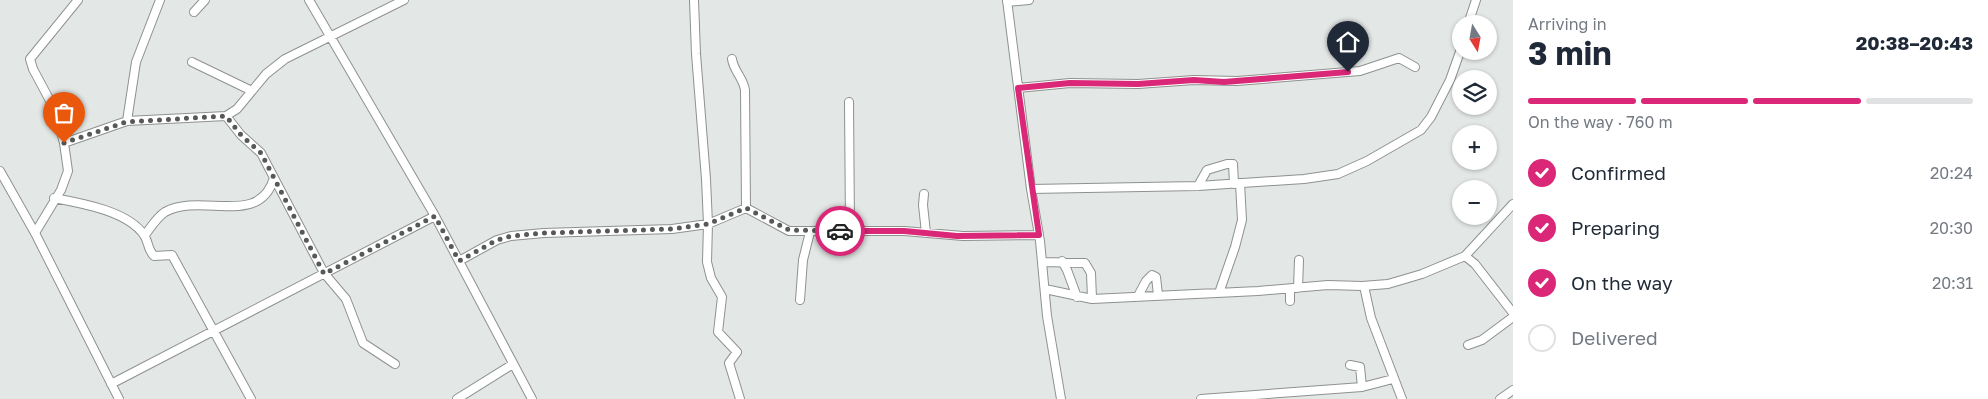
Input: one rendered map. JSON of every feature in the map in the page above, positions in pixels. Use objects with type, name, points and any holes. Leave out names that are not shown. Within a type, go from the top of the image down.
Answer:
[{"type":"street","points":[[35,233],[66,180],[68,172],[64,143],[55,110],[30,61],[78,0]]},
{"type":"street","points":[[126,122],[136,62],[160,0]]},
{"type":"street","points":[[194,12],[204,0]]},
{"type":"street","points":[[309,0],[435,216],[532,399]]},
{"type":"street","points":[[64,143],[126,122],[226,116],[237,109],[270,70],[285,59],[404,0]]},
{"type":"street","points":[[694,0],[708,224],[706,240],[708,268],[722,297],[717,330],[737,352],[729,363],[740,399]]},
{"type":"street","points":[[1028,0],[1007,1],[1031,189],[1039,235],[1047,316],[1061,399]]},
{"type":"street","points":[[1471,15],[1476,0]]},
{"type":"street","points":[[1018,88],[1070,83],[1138,84],[1194,80],[1237,81],[1360,71],[1399,58],[1415,67]]},
{"type":"street","points":[[732,59],[734,70],[743,82],[745,90],[746,208]]},
{"type":"street","points":[[1031,189],[1198,186],[1304,179],[1338,174],[1410,138],[1421,130],[1431,117],[1450,80],[1457,60]]},
{"type":"street","points":[[192,62],[252,91]]},
{"type":"street","points":[[848,102],[850,230]]},
{"type":"street","points":[[226,116],[241,135],[258,149],[324,274],[346,299],[364,343],[395,364]]},
{"type":"street","points":[[1198,186],[1206,170],[1230,164],[1235,167],[1242,220],[1219,293]]},
{"type":"street","points":[[0,171],[35,233],[119,399]]},
{"type":"street","points":[[145,235],[164,213],[175,209],[204,204],[243,206],[258,202],[268,194],[274,178]]},
{"type":"street","points":[[924,194],[923,205],[926,233]]},
{"type":"street","points":[[54,198],[96,206],[111,212],[136,227],[145,235],[149,250],[154,256],[172,255],[251,399]]},
{"type":"street","points":[[1045,289],[1092,299],[1294,289],[1328,285],[1364,286],[1405,280],[1440,268],[1465,256],[1513,204]]},
{"type":"street","points":[[459,261],[497,240],[511,236],[544,233],[672,229],[708,224],[746,208],[789,230],[810,232],[850,230],[963,236],[1039,235]]},
{"type":"street","points":[[111,384],[435,216]]},
{"type":"street","points":[[800,300],[803,260],[810,232]]},
{"type":"street","points":[[1465,256],[1476,264],[1513,313]]},
{"type":"street","points":[[1290,301],[1299,260]]},
{"type":"street","points":[[1062,261],[1077,297]]},
{"type":"street","points":[[1042,262],[1082,261],[1087,265],[1091,280],[1092,299]]},
{"type":"street","points":[[1138,296],[1146,281],[1152,275],[1156,276],[1158,295]]},
{"type":"street","points":[[1364,286],[1371,318],[1402,399]]},
{"type":"street","points":[[1468,345],[1482,340],[1513,317]]},
{"type":"street","points":[[458,399],[512,364]]},
{"type":"street","points":[[1350,365],[1360,367],[1362,388]]},
{"type":"street","points":[[1201,399],[1362,388],[1393,379]]},
{"type":"street","points":[[1500,399],[1513,390]]},
{"type":"way so far","points":[[64,143],[126,122],[180,117],[226,116],[235,129],[261,153],[324,274],[435,216],[459,261],[497,240],[511,236],[544,233],[672,229],[708,224],[746,208],[789,230],[810,232],[840,231]]},
{"type":"route","points":[[840,231],[904,231],[957,236],[982,234],[1039,235],[1018,88],[1070,83],[1138,84],[1194,80],[1224,82],[1348,72]]}]
